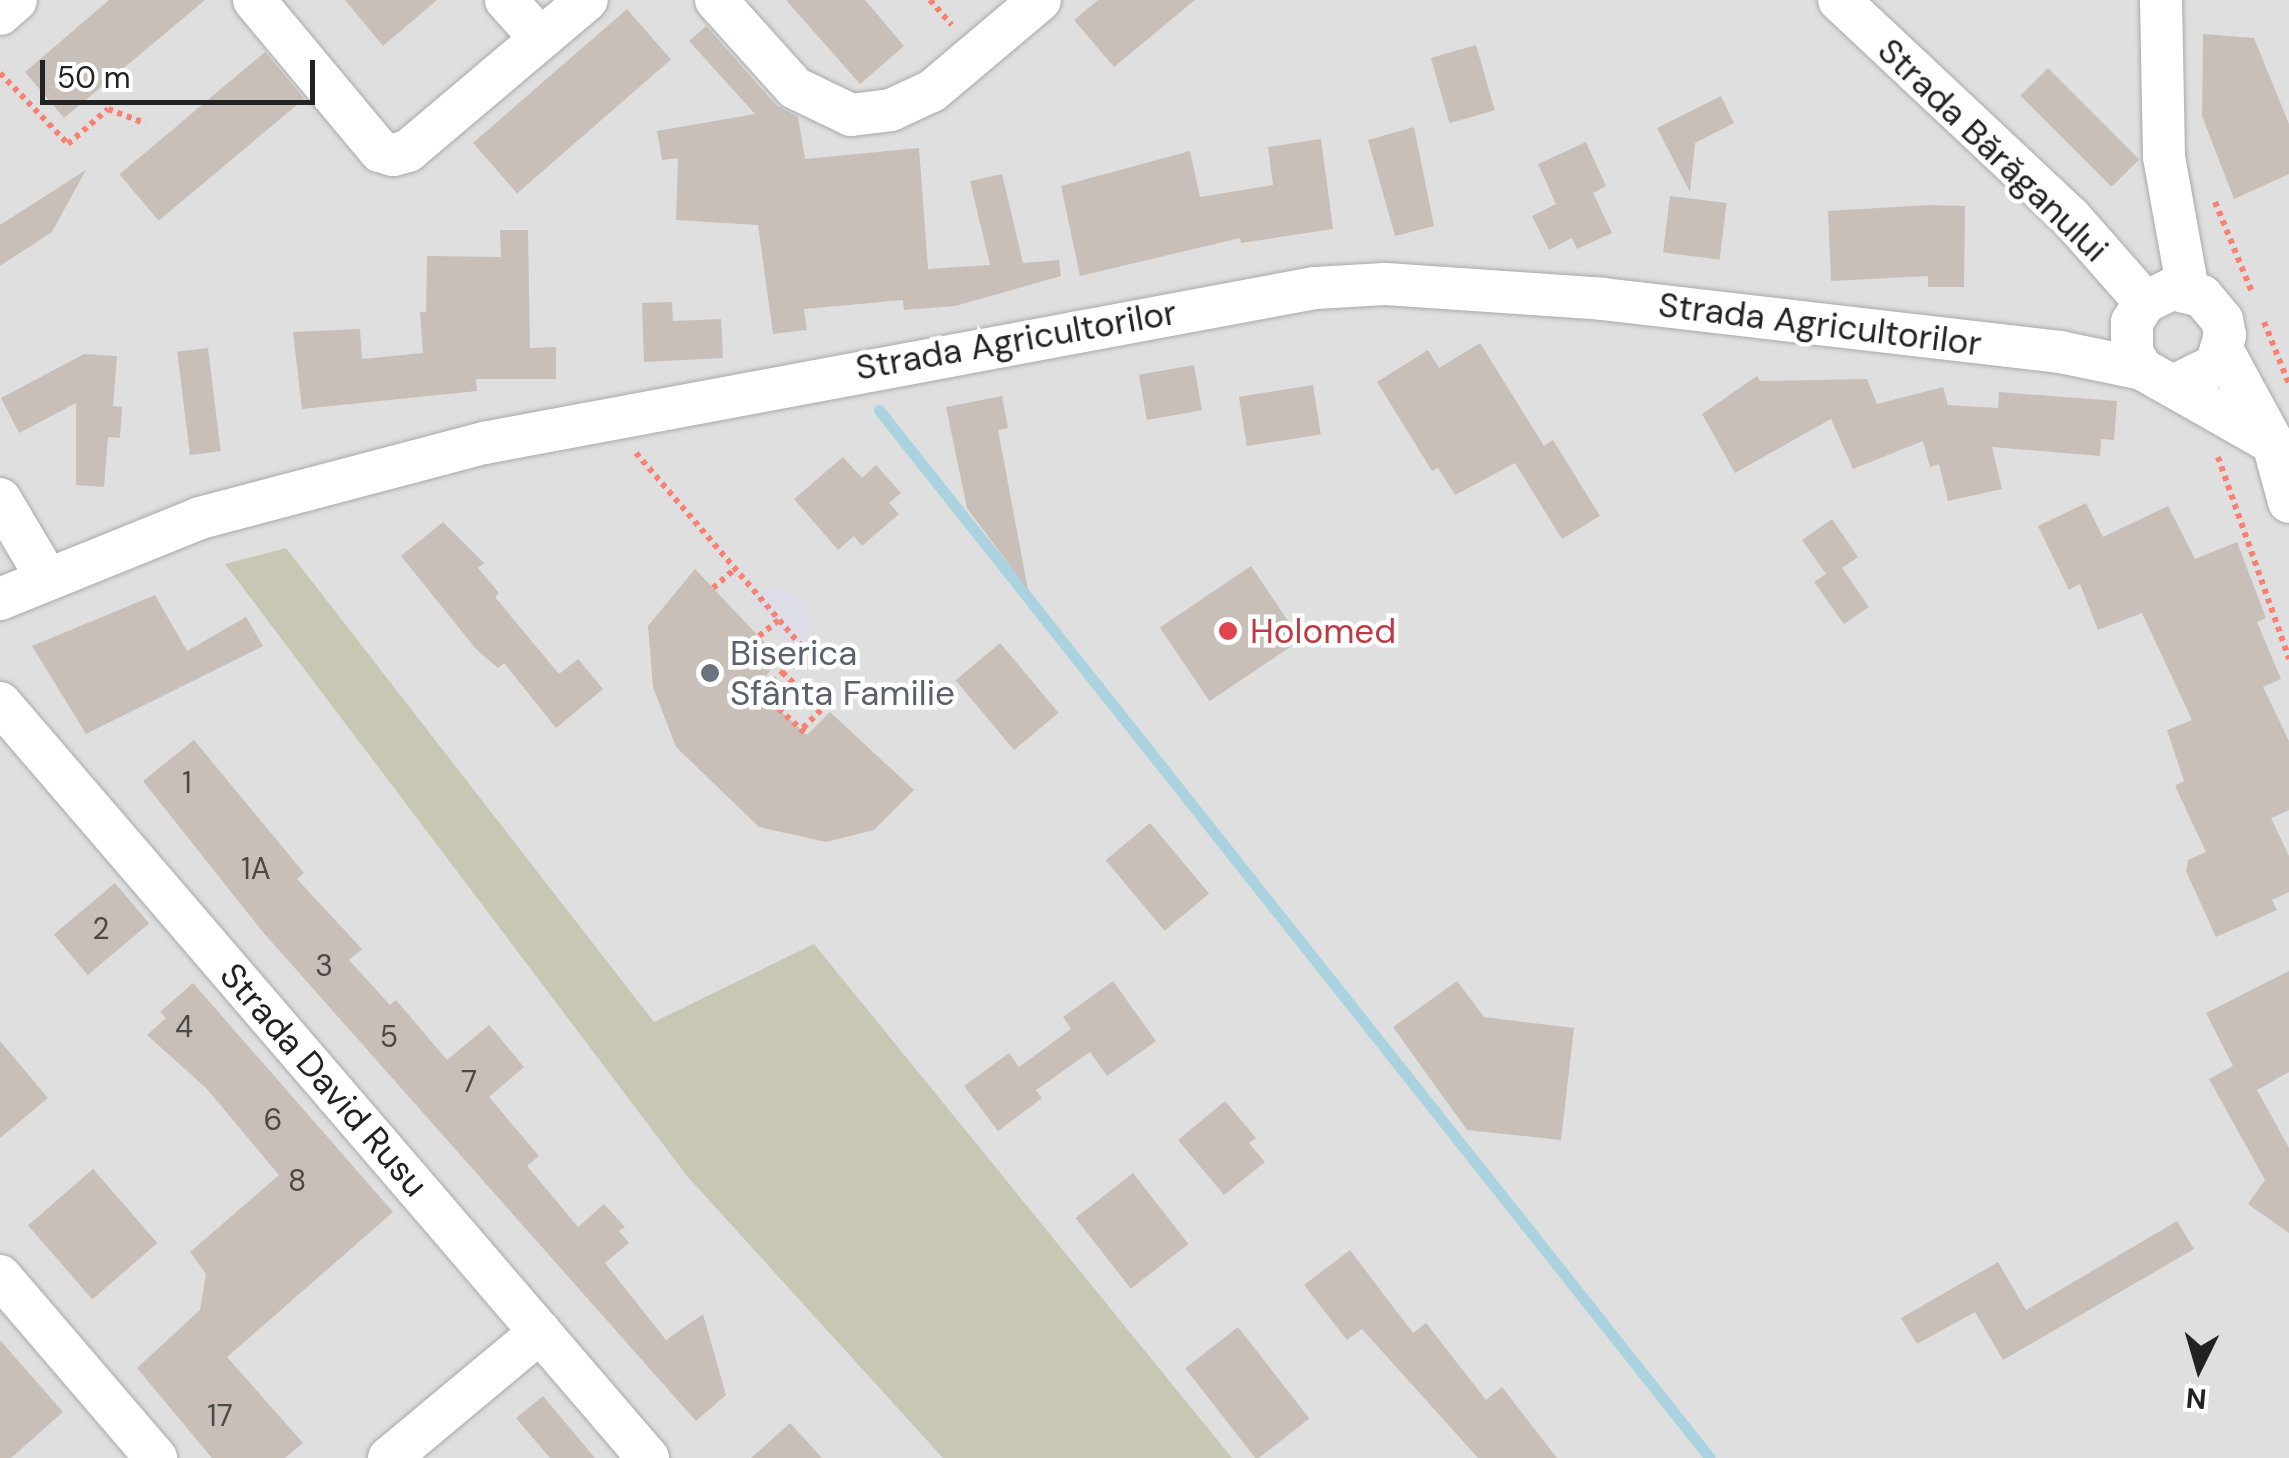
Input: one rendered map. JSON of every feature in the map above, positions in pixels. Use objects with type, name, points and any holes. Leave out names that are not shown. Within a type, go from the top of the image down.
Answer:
[{"type":"street","points":[[0,14],[16,0]]},
{"type":"street","points":[[254,0],[380,151],[392,155],[408,150],[586,0]]},
{"type":"street","points":[[506,0],[540,39]]},
{"type":"street","points":[[716,0],[795,88],[851,116],[891,110],[932,90],[1040,0]]},
{"type":"street","name":"Strada Bărăganului","points":[[1839,0],[2070,218],[2138,312]]},
{"type":"street","points":[[2161,0],[2164,156],[2188,290]]},
{"type":"street","name":"Strada Agricultorilor","points":[[0,599],[249,503],[484,443],[1315,288],[1385,284],[1603,299],[2060,352],[2159,377],[2273,443]]},
{"type":"street","points":[[2223,350],[2205,376],[2159,377],[2132,352],[2138,312],[2172,289],[2188,290],[2202,296],[2222,320],[2223,350],[2273,443],[2289,502]]},
{"type":"street","name":"Strada Agricultorilor","points":[[2060,352],[2138,312]]},
{"type":"street","points":[[0,499],[47,578]]},
{"type":"street","name":"Strada David Rusu","points":[[0,703],[648,1458]]},
{"type":"street","points":[[0,1276],[156,1458]]},
{"type":"street","points":[[388,1458],[540,1332]]},
{"type":"path","points":[[0,73],[68,144],[108,109],[145,123]]},
{"type":"path","points":[[2213,197],[2289,384]]},
{"type":"path","points":[[635,452],[804,648],[764,695]]},
{"type":"path","points":[[2228,480],[2289,659]]},
{"type":"path","points":[[713,588],[735,568]]},
{"type":"path","points":[[760,636],[779,620]]},
{"type":"path","points":[[756,688],[804,733],[821,710],[782,672]]},
{"type":"shaded area","points":[[0,0],[2289,0],[2289,1458],[0,1458]]},
{"type":"shaded area","points":[[286,548],[654,1022],[814,944],[1232,1458],[943,1458],[687,1176],[225,564]]},
{"type":"shaded area","points":[[774,588],[800,597],[814,621],[801,659],[748,597]]},
{"type":"building","points":[[109,0],[205,0],[64,118],[25,72]]},
{"type":"building","points":[[345,0],[437,0],[383,46]]},
{"type":"building","points":[[786,0],[865,0],[904,46],[860,84]]},
{"type":"building","points":[[1098,0],[1195,0],[1114,67],[1074,20]]},
{"type":"building","points":[[627,9],[671,60],[517,193],[473,143]]},
{"type":"building","points":[[706,26],[776,105],[798,117],[805,159],[919,148],[928,269],[990,265],[970,181],[1002,174],[1023,263],[1059,260],[1061,276],[955,306],[904,310],[903,300],[804,309],[807,330],[773,334],[758,225],[676,220],[678,158],[662,160],[657,131],[755,114],[689,41]]},
{"type":"building","points":[[2203,34],[2254,38],[2289,124],[2289,174],[2234,199],[2202,116]]},
{"type":"building","points":[[1476,45],[1495,110],[1450,123],[1431,58]]},
{"type":"building","points":[[265,52],[304,99],[159,221],[119,174]]},
{"type":"building","points":[[2048,68],[2139,159],[2112,187],[2020,96]]},
{"type":"building","points":[[1721,96],[1734,123],[1695,143],[1690,192],[1657,128]]},
{"type":"building","points":[[1414,127],[1434,226],[1395,236],[1368,140]]},
{"type":"building","points":[[1321,139],[1333,229],[1241,243],[1240,238],[1080,276],[1061,186],[1190,151],[1200,197],[1273,185],[1268,147]]},
{"type":"building","points":[[1586,142],[1606,186],[1593,193],[1612,233],[1577,249],[1572,238],[1549,250],[1532,216],[1556,204],[1538,164]]},
{"type":"building","points":[[86,170],[52,232],[0,266],[0,225]]},
{"type":"building","points":[[1670,196],[1727,203],[1720,260],[1663,253]]},
{"type":"building","points":[[1965,206],[1964,287],[1928,287],[1928,276],[1831,281],[1828,211]]},
{"type":"building","points":[[500,230],[528,230],[530,348],[556,347],[556,379],[476,379],[477,391],[302,409],[293,332],[360,329],[362,359],[423,353],[420,312],[426,312],[427,256],[501,257]]},
{"type":"building","points":[[672,302],[673,321],[721,319],[723,358],[644,362],[642,303]]},
{"type":"building","points":[[1480,343],[1544,446],[1553,440],[1600,516],[1562,539],[1515,463],[1455,495],[1438,468],[1432,471],[1377,382],[1428,350],[1439,368]]},
{"type":"building","points":[[208,348],[221,451],[190,455],[177,352]]},
{"type":"building","points":[[84,354],[117,356],[113,406],[122,407],[120,438],[108,437],[104,487],[76,485],[76,403],[19,433],[1,398]]},
{"type":"building","points":[[1194,365],[1202,410],[1147,420],[1139,375]]},
{"type":"building","points":[[1757,376],[1760,381],[1867,379],[1877,404],[1943,387],[1948,405],[1998,408],[1999,392],[2117,401],[2114,440],[2101,439],[2100,456],[1992,447],[2002,489],[1948,501],[1939,464],[1930,467],[1923,441],[1853,469],[1831,419],[1735,473],[1702,414]]},
{"type":"building","points":[[1313,385],[1321,434],[1247,446],[1239,397]]},
{"type":"building","points":[[1002,396],[1008,428],[998,430],[1028,590],[967,508],[946,407]]},
{"type":"building","points":[[843,457],[862,478],[876,465],[901,493],[889,503],[899,514],[862,546],[854,536],[838,550],[794,499]]},
{"type":"building","points":[[2086,503],[2103,537],[2168,506],[2195,559],[2237,542],[2266,618],[2257,622],[2281,679],[2263,687],[2289,741],[2289,810],[2271,818],[2289,856],[2289,892],[2272,900],[2277,910],[2216,937],[2186,871],[2188,860],[2206,852],[2175,786],[2184,781],[2167,730],[2192,720],[2142,613],[2098,630],[2080,584],[2069,590],[2038,526]]},
{"type":"building","points":[[1832,519],[1858,557],[1842,568],[1869,607],[1844,624],[1814,582],[1826,574],[1802,540]]},
{"type":"building","points":[[443,522],[484,563],[478,568],[499,593],[495,597],[559,674],[578,659],[603,689],[556,728],[504,663],[498,668],[476,649],[401,556]]},
{"type":"building","name":"Holomed","points":[[1251,566],[1301,640],[1210,701],[1160,628]]},
{"type":"building","points":[[695,569],[780,659],[756,688],[807,735],[830,712],[914,790],[874,830],[826,842],[759,827],[676,747],[653,687],[648,626]]},
{"type":"building","points":[[155,595],[187,651],[246,617],[263,646],[86,734],[32,646]]},
{"type":"building","points":[[1000,643],[1058,713],[1014,750],[956,680]]},
{"type":"building","points":[[194,740],[304,873],[297,879],[362,949],[349,960],[390,1005],[396,1000],[447,1060],[489,1025],[524,1067],[489,1097],[539,1156],[527,1166],[578,1227],[604,1204],[625,1227],[619,1231],[629,1243],[605,1263],[666,1340],[703,1314],[726,1395],[696,1421],[262,931],[143,781]]},
{"type":"building","points":[[1150,823],[1209,893],[1165,931],[1106,860]]},
{"type":"building","points":[[115,883],[149,924],[88,975],[54,934]]},
{"type":"building","points":[[2289,971],[2289,1072],[2257,1090],[2289,1148],[2289,1233],[2248,1204],[2265,1180],[2209,1079],[2233,1066],[2206,1013]]},
{"type":"building","points":[[1113,981],[1156,1041],[1107,1076],[1090,1052],[1036,1090],[1042,1098],[998,1131],[964,1086],[1009,1053],[1019,1067],[1071,1029],[1063,1017]]},
{"type":"building","points":[[1457,981],[1484,1017],[1574,1028],[1561,1140],[1467,1130],[1393,1027]]},
{"type":"building","points":[[193,983],[393,1212],[227,1357],[303,1443],[285,1458],[212,1458],[137,1368],[200,1310],[206,1274],[190,1252],[279,1175],[206,1088],[147,1035],[166,1018],[160,1012]]},
{"type":"building","points":[[0,1041],[48,1098],[0,1138]]},
{"type":"building","points":[[1225,1101],[1256,1138],[1249,1143],[1265,1162],[1224,1195],[1178,1140]]},
{"type":"building","points":[[93,1169],[157,1243],[92,1299],[28,1225]]},
{"type":"building","points":[[1133,1173],[1188,1244],[1131,1289],[1075,1218]]},
{"type":"building","points":[[2177,1221],[2194,1249],[2003,1360],[1975,1312],[1917,1344],[1901,1318],[1998,1262],[2026,1310]]},
{"type":"building","points":[[1350,1250],[1413,1333],[1426,1323],[1486,1400],[1502,1387],[1557,1458],[1478,1458],[1362,1329],[1347,1340],[1304,1285]]},
{"type":"building","points":[[1238,1327],[1309,1418],[1255,1458],[1185,1368]]},
{"type":"building","points":[[0,1340],[63,1412],[11,1458],[0,1458]]},
{"type":"building","points":[[543,1396],[595,1458],[550,1458],[516,1418]]},
{"type":"building","points":[[790,1423],[822,1458],[751,1458]]},
{"type":"waterway","points":[[879,410],[1710,1458]]},
{"type":"place","name":"Holomed","points":[[1228,631]]},
{"type":"place","name":"Biserica Sfânta Familie","points":[[710,673]]}]
